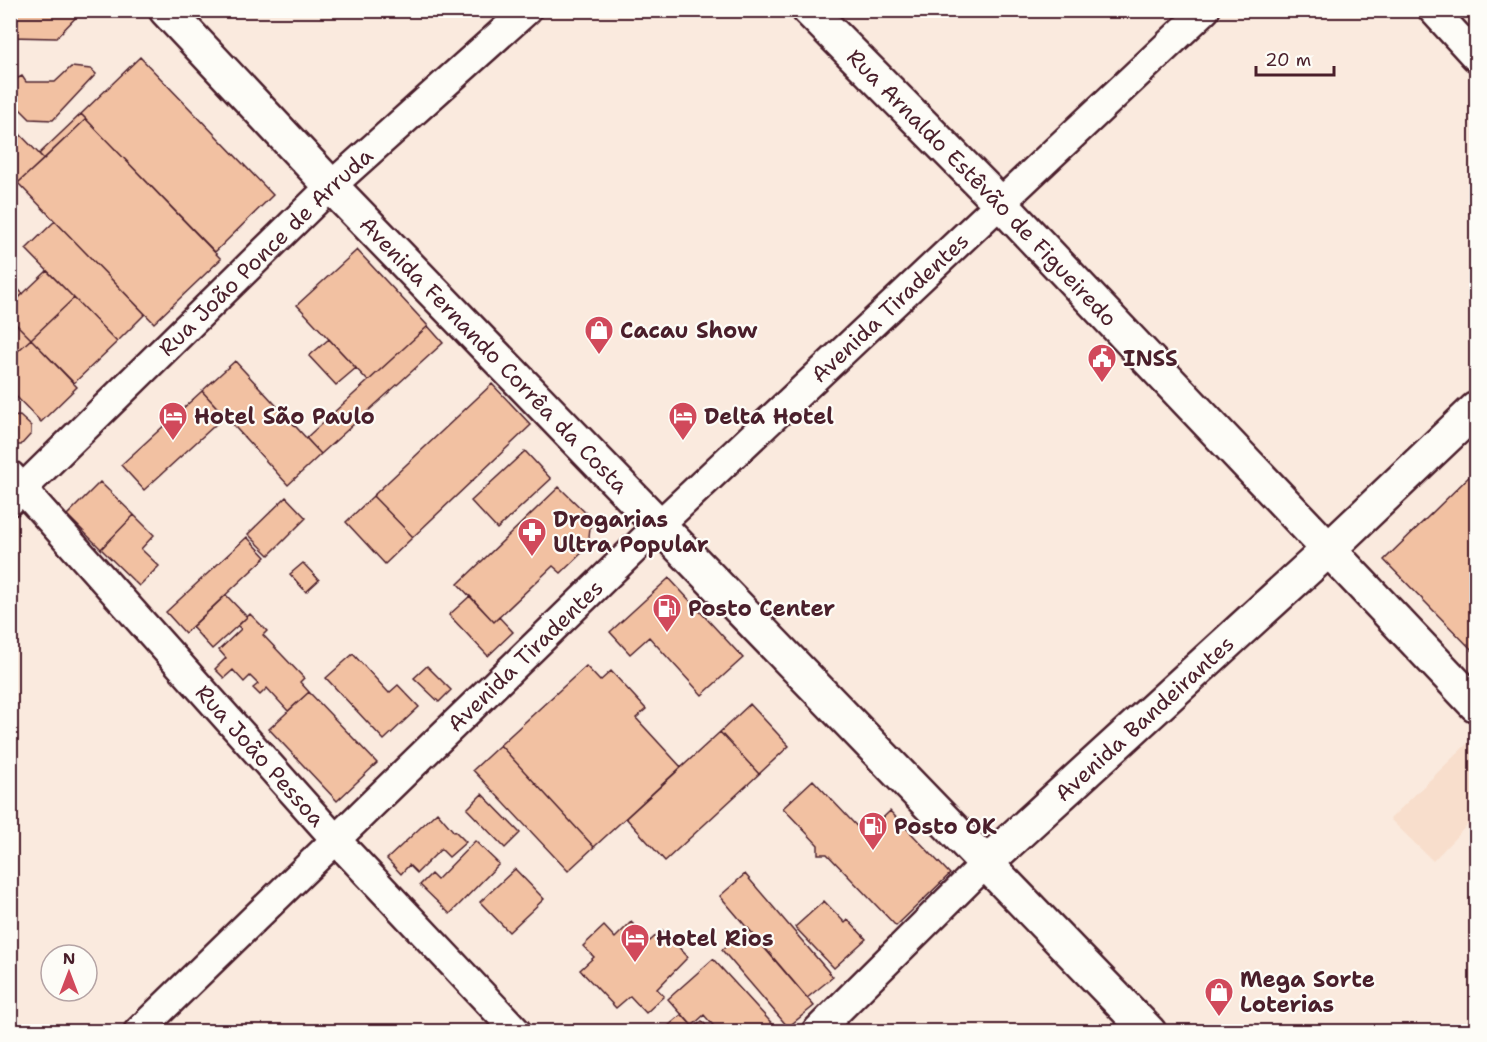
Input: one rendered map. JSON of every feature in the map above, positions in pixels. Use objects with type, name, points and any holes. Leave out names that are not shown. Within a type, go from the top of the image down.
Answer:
[{"type":"main road","name":"Avenida Fernando Corrêa da Costa","points":[[166,10],[331,186],[1149,1032]]},
{"type":"main road","name":"Rua Arnaldo Estêvão de Figueiredo","points":[[809,10],[1000,203],[1476,705]]},
{"type":"main road","name":"Avenida Bandeirantes","points":[[987,862],[1328,550],[1476,409]]},
{"type":"street","name":"Rua João Ponce de Arruda","points":[[15,488],[331,186],[527,10]]},
{"type":"street","name":"Avenida Tiradentes","points":[[138,1032],[660,525],[1205,10]]},
{"type":"street","points":[[1433,10],[1476,57]]},
{"type":"street","name":"Rua João Pessoa","points":[[15,488],[336,840],[517,1032]]},
{"type":"street","name":"Avenida Bandeirantes","points":[[816,1032],[987,862]]},
{"type":"shaded area","points":[[1476,735],[1476,816],[1433,861],[1390,819]]},
{"type":"building","points":[[10,10],[83,10],[56,38],[10,37]]},
{"type":"building","points":[[140,57],[273,195],[215,252],[81,114]]},
{"type":"building","points":[[71,67],[91,69],[96,74],[53,120],[30,119],[10,99],[10,82],[22,76],[26,82],[55,82]]},
{"type":"building","points":[[81,114],[86,119],[44,159],[39,154]]},
{"type":"building","points":[[86,119],[221,259],[154,323],[18,183]]},
{"type":"building","points":[[10,124],[44,159],[10,190]]},
{"type":"building","points":[[55,221],[145,314],[117,342],[26,249]]},
{"type":"building","points":[[357,250],[428,326],[368,381],[297,305]]},
{"type":"building","points":[[47,271],[74,298],[31,339],[10,318],[10,306]]},
{"type":"building","points":[[10,281],[23,294],[10,306]]},
{"type":"building","points":[[74,298],[117,342],[74,383],[31,339]]},
{"type":"building","points":[[10,318],[31,339],[10,358]]},
{"type":"building","points":[[428,326],[443,343],[321,454],[306,438]]},
{"type":"building","points":[[31,339],[77,387],[41,422],[10,390],[10,358]]},
{"type":"building","points":[[329,339],[356,368],[336,385],[309,356]]},
{"type":"building","points":[[235,361],[321,454],[288,485],[202,391]]},
{"type":"building","points":[[492,384],[531,425],[413,537],[373,496]]},
{"type":"building","name":"Hotel São Paulo","points":[[202,391],[225,416],[144,490],[121,465]]},
{"type":"building","points":[[20,416],[31,426],[31,434],[21,445],[13,445],[10,444],[10,417]]},
{"type":"building","points":[[525,451],[551,479],[497,529],[471,501]]},
{"type":"building","points":[[1476,470],[1476,650],[1474,652],[1384,560]]},
{"type":"building","points":[[100,482],[134,515],[101,549],[67,515]]},
{"type":"building","name":"Drogarias Ultra Popular","points":[[559,487],[591,518],[588,547],[561,573],[553,566],[494,622],[458,584]]},
{"type":"building","points":[[373,496],[413,537],[385,564],[346,522]]},
{"type":"building","points":[[286,497],[306,518],[269,555],[248,534]]},
{"type":"building","points":[[134,515],[154,535],[141,549],[159,566],[139,586],[101,549]]},
{"type":"building","points":[[247,537],[266,557],[185,633],[166,612]]},
{"type":"building","points":[[303,563],[319,580],[306,592],[290,574]]},
{"type":"building","name":"Posto Center","points":[[669,578],[743,658],[702,695],[649,637],[630,654],[610,632]]},
{"type":"building","points":[[226,595],[247,617],[212,649],[192,627]]},
{"type":"building","points":[[470,596],[494,622],[499,617],[513,632],[488,656],[449,615]]},
{"type":"building","points":[[250,614],[267,631],[263,635],[304,678],[300,682],[309,692],[288,711],[267,688],[260,695],[253,688],[258,684],[250,676],[244,682],[233,670],[224,678],[215,669],[226,658],[219,650],[241,629],[238,626]]},
{"type":"building","points":[[353,654],[389,693],[398,685],[419,707],[384,740],[326,678]]},
{"type":"building","points":[[427,666],[451,690],[439,702],[414,678]]},
{"type":"building","points":[[586,666],[600,681],[611,671],[646,709],[636,718],[681,767],[594,847],[500,745]]},
{"type":"building","points":[[309,692],[377,763],[337,801],[269,729]]},
{"type":"building","points":[[750,704],[789,746],[759,774],[720,732]]},
{"type":"building","points":[[720,732],[759,774],[665,861],[626,818]]},
{"type":"building","points":[[500,745],[594,847],[568,871],[473,770]]},
{"type":"building","name":"Posto OK","points":[[813,780],[865,835],[890,811],[950,874],[896,926],[827,854],[818,854],[818,845],[783,808]]},
{"type":"building","points":[[482,794],[520,833],[505,848],[467,809]]},
{"type":"building","points":[[437,812],[466,842],[449,857],[441,849],[417,873],[409,865],[401,874],[387,859]]},
{"type":"building","points":[[475,841],[499,864],[450,914],[420,885],[431,874],[437,880]]},
{"type":"building","points":[[515,869],[544,899],[509,932],[480,902]]},
{"type":"building","points":[[745,874],[833,977],[807,998],[720,896]]},
{"type":"building","points":[[824,901],[845,923],[848,920],[866,939],[834,968],[795,927]]},
{"type":"building","name":"Hotel Rios","points":[[631,922],[650,941],[662,930],[688,957],[657,989],[664,996],[646,1013],[630,996],[616,1008],[580,970],[594,957],[583,946],[604,926],[615,938]]},
{"type":"building","points":[[748,928],[814,1006],[788,1027],[722,950]]},
{"type":"building","points":[[713,959],[778,1030],[776,1032],[719,1032],[704,1015],[692,1026],[668,999]]},
{"type":"building","points":[[682,1014],[694,1028],[702,1021],[712,1032],[671,1032],[667,1027]]},
{"type":"place","name":"Cacau Show","points":[[599,356]]},
{"type":"place","name":"INSS","points":[[1102,384]]},
{"type":"place","name":"Hotel São Paulo","points":[[173,442]]},
{"type":"place","name":"Delta Hotel","points":[[683,442]]},
{"type":"place","name":"Drogarias Ultra Popular","points":[[532,558]]},
{"type":"place","name":"Posto Center","points":[[667,634]]},
{"type":"place","name":"Posto OK","points":[[873,852]]},
{"type":"place","name":"Hotel Rios","points":[[635,964]]},
{"type":"place","name":"Mega Sorte Loterias","points":[[1219,1018]]}]
